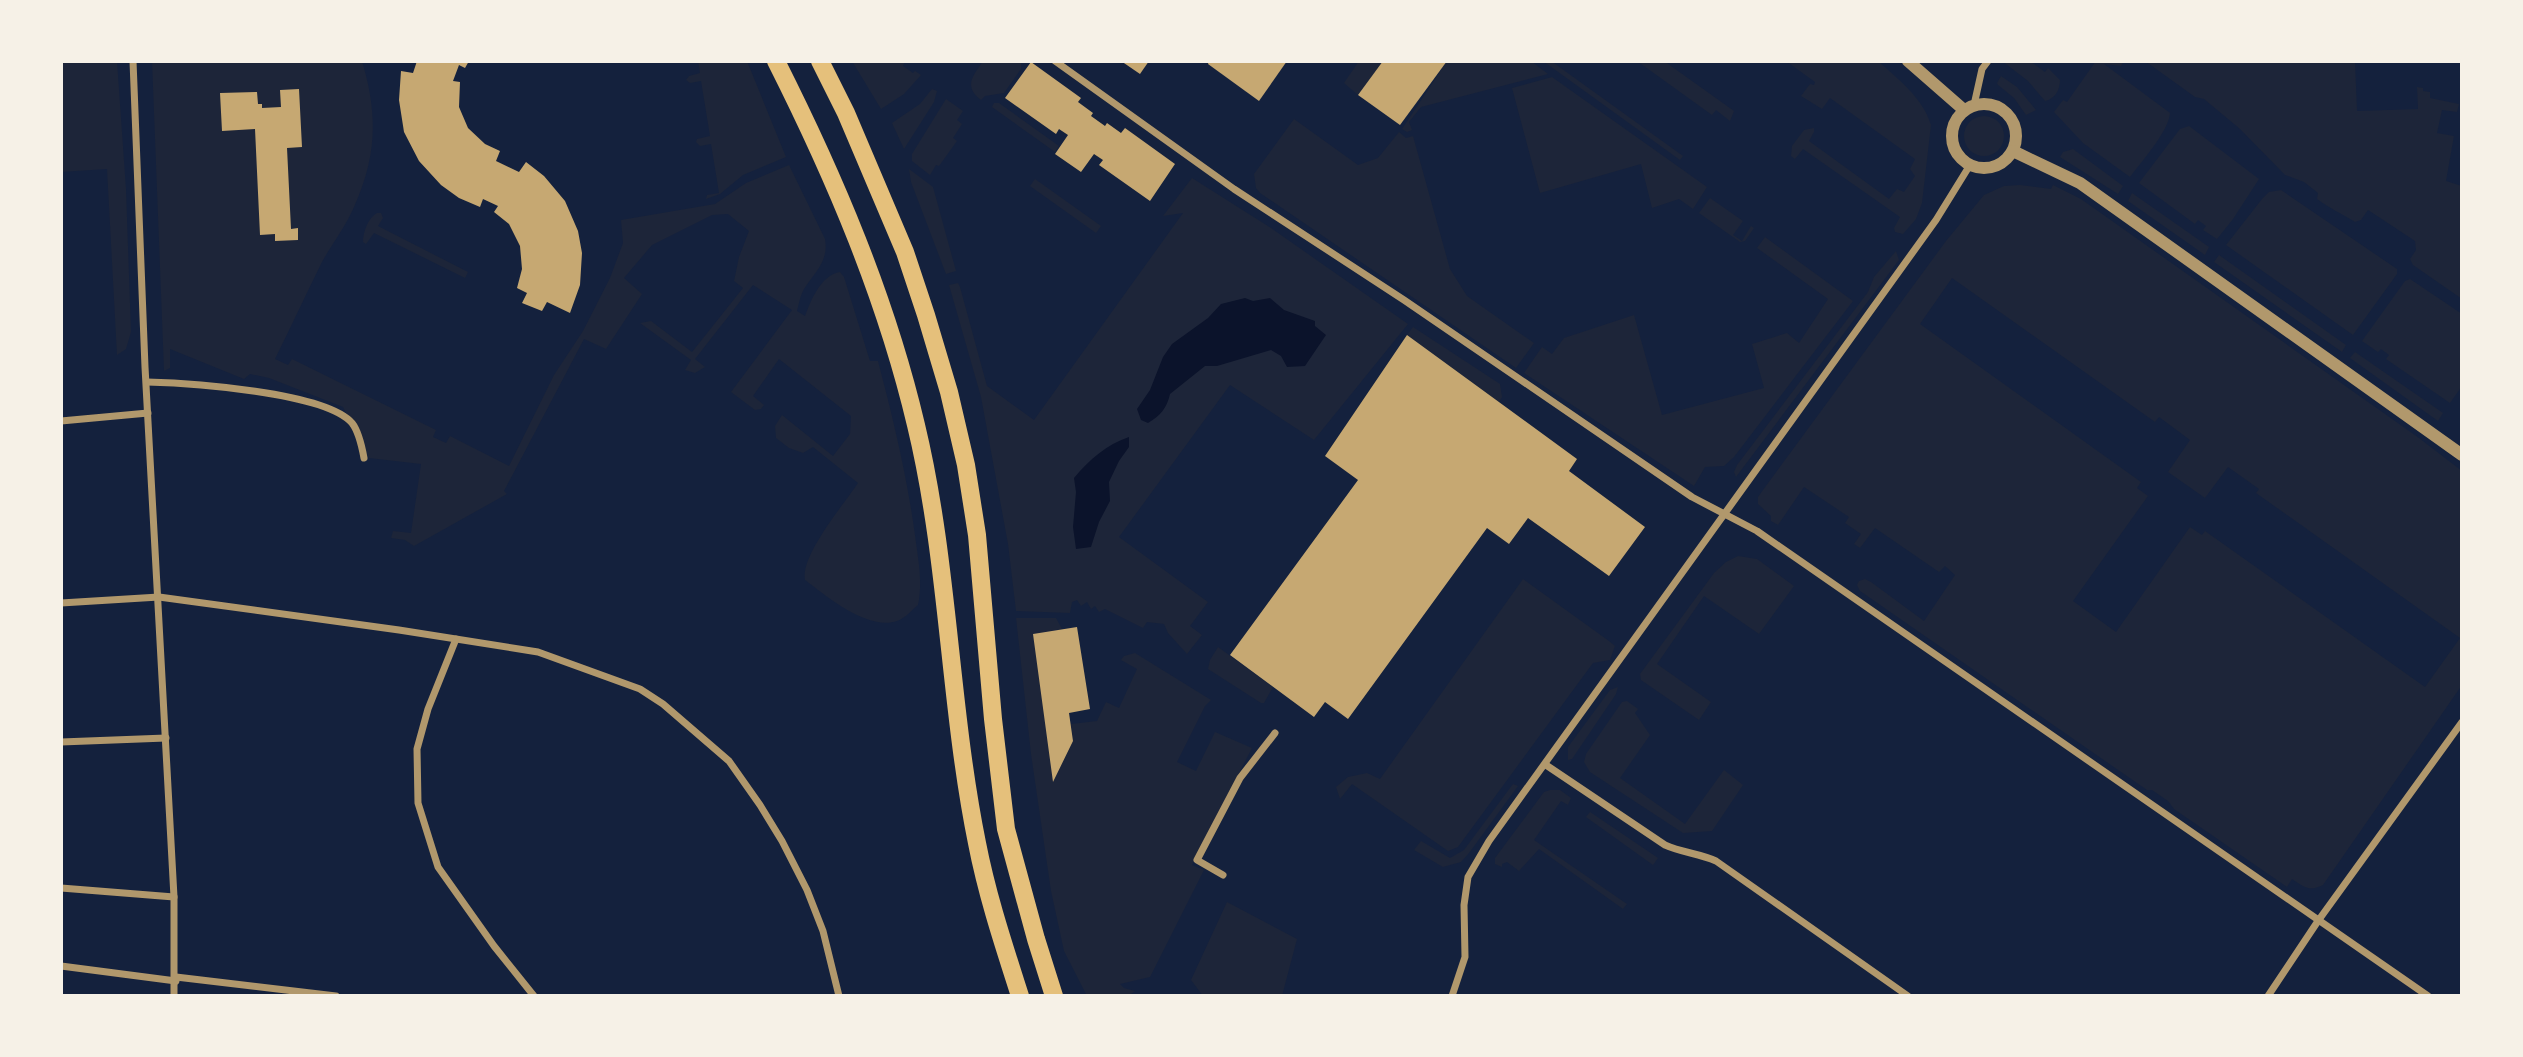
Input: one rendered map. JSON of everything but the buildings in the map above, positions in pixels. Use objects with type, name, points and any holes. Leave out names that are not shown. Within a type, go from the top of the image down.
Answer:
[{"type":"main road","points":[[776,61],[813,134],[865,260],[889,328],[916,426],[940,561],[977,844],[1020,996]]},
{"type":"main road","points":[[820,61],[857,137],[905,252],[949,392],[966,466],[977,535],[993,719],[1006,829],[1054,996]]},
{"type":"street","points":[[133,61],[148,413],[174,897],[174,996]]},
{"type":"street","points":[[1055,61],[1234,189],[1404,300],[1692,497],[1757,531],[2428,996]]},
{"type":"street","points":[[1908,61],[1969,107]]},
{"type":"street","points":[[1969,107],[1982,69],[1988,61]]},
{"type":"street","points":[[1984,103],[2005,111],[2016,129],[2013,151],[1999,165],[1989,168],[1970,165],[1961,158],[1952,139],[1957,118],[1969,107],[1984,103]]},
{"type":"street","points":[[2013,151],[2080,183],[2462,455]]},
{"type":"street","points":[[1451,996],[1465,957],[1464,905],[1468,877],[1489,841],[1936,220],[1970,165]]},
{"type":"street","points":[[147,382],[262,393],[307,401],[339,413],[352,424],[360,440],[364,458]]},
{"type":"street","points":[[61,421],[148,413]]},
{"type":"street","points":[[61,603],[159,597],[456,639],[538,652],[640,689],[663,704],[729,761],[782,841],[807,890],[823,931],[839,996]]},
{"type":"street","points":[[456,639],[428,709],[417,749],[418,803],[439,867],[494,946],[534,996]]},
{"type":"street","points":[[2268,996],[2318,921],[2462,722]]},
{"type":"street","points":[[1223,874],[1197,860],[1240,778],[1275,733]]},
{"type":"street","points":[[61,742],[166,738]]},
{"type":"street","points":[[1546,765],[1665,845],[1682,852],[1697,852],[1716,861],[1908,996]]},
{"type":"street","points":[[61,888],[174,897]]},
{"type":"street","points":[[61,966],[336,996]]},
{"type":"shaded area","points":[[61,61],[117,61],[126,189],[131,332],[126,349],[117,355],[107,169],[61,172]]},
{"type":"shaded area","points":[[152,61],[362,61],[371,99],[373,135],[362,188],[275,359],[288,365],[292,359],[436,430],[433,437],[446,443],[450,436],[509,466],[554,375],[583,331],[610,278],[623,243],[621,220],[715,204],[746,183],[789,165],[825,239],[826,247],[823,260],[803,292],[797,311],[805,316],[822,283],[840,272],[844,277],[870,361],[878,361],[894,426],[908,491],[917,553],[920,579],[918,605],[897,621],[873,621],[848,610],[805,580],[805,570],[816,544],[858,483],[813,447],[803,453],[789,448],[776,438],[775,426],[782,415],[833,456],[850,434],[851,416],[779,359],[753,396],[764,405],[761,409],[755,410],[731,392],[792,310],[753,285],[695,359],[705,367],[695,373],[685,370],[691,360],[640,323],[651,321],[692,352],[743,288],[734,281],[739,257],[749,231],[728,214],[712,215],[652,245],[624,278],[642,294],[606,349],[584,339],[504,491],[507,494],[414,546],[405,540],[391,538],[393,531],[411,533],[421,464],[369,458],[343,407],[269,378],[250,374],[244,379],[170,349],[170,368],[164,371]]},
{"type":"shaded area","points":[[698,61],[747,61],[786,157],[743,175],[720,194],[706,199],[707,195],[719,193],[711,144],[700,146],[696,142],[697,139],[710,136],[701,81],[690,83],[686,80],[689,76],[700,73]]},
{"type":"shaded area","points":[[852,61],[905,61],[903,66],[921,75],[904,94],[881,109]]},
{"type":"shaded area","points":[[983,61],[1021,61],[1021,69],[1004,93],[985,96],[981,100],[971,85],[973,76]]},
{"type":"shaded area","points":[[1359,61],[1383,61],[1358,95],[1344,83]]},
{"type":"shaded area","points":[[1447,61],[1531,61],[1548,74],[1421,107],[1409,122],[1412,130],[1407,132],[1402,129]]},
{"type":"shaded area","points":[[1543,61],[1551,61],[1683,156],[1680,160]]},
{"type":"shaded area","points":[[1637,61],[1664,61],[1734,111],[1730,121],[1716,110],[1712,115]]},
{"type":"shaded area","points":[[1786,61],[1878,61],[1922,106],[1931,125],[1922,203],[1916,219],[1903,234],[1895,232],[1894,228],[1900,217],[1803,149],[1795,159],[1791,156],[1792,146],[1804,130],[1814,128],[1809,141],[1889,199],[1897,189],[1904,192],[1915,176],[1910,169],[1915,159],[1830,98],[1822,109],[1801,96],[1810,84],[1814,85],[1815,82]]},
{"type":"shaded area","points":[[2002,61],[2030,61],[2045,72],[2048,68],[2060,80],[2056,94],[2045,101],[2028,81]]},
{"type":"shaded area","points":[[2096,61],[2124,61],[2121,66],[2104,64],[2170,113],[2160,137],[2130,177],[2083,143],[2054,112],[2063,100],[2067,102]]},
{"type":"shaded area","points":[[2145,61],[2355,61],[2357,111],[2418,109],[2417,87],[2430,92],[2430,98],[2459,104],[2457,112],[2442,110],[2437,133],[2454,136],[2446,181],[2462,186],[2462,299],[2413,265],[2410,259],[2416,250],[2415,241],[2368,210],[2361,220],[2355,222],[2317,199],[2318,193],[2304,182],[2285,175],[2240,129],[2204,99],[2195,97]]},
{"type":"shaded area","points":[[2001,76],[2017,87],[2036,110],[2026,115],[2014,98],[1998,85]]},
{"type":"shaded area","points":[[1552,77],[1707,187],[1693,209],[1679,199],[1652,208],[1641,164],[1540,193],[1512,88]]},
{"type":"shaded area","points":[[932,89],[937,91],[934,102],[904,149],[892,123],[920,104]]},
{"type":"shaded area","points":[[946,99],[963,111],[957,120],[962,124],[953,138],[957,141],[930,175],[912,161],[912,154]]},
{"type":"shaded area","points":[[994,103],[999,103],[1059,146],[1055,152],[992,107]]},
{"type":"shaded area","points":[[1984,116],[1992,117],[1998,122],[2003,128],[2003,144],[1998,150],[1992,155],[1984,156],[1976,155],[1970,150],[1965,144],[1964,136],[1965,128],[1970,122],[1976,117]]},
{"type":"shaded area","points":[[1294,119],[1358,165],[1378,158],[1399,132],[1406,138],[1413,136],[1450,269],[1467,296],[1534,343],[1516,368],[1260,193],[1256,188],[1254,174]]},
{"type":"shaded area","points":[[2189,126],[2259,179],[2217,239],[2203,230],[2206,226],[2198,220],[2195,224],[2139,183],[2180,129]]},
{"type":"shaded area","points":[[2073,149],[2123,186],[2118,194],[2060,157],[2063,152]]},
{"type":"shaded area","points":[[909,169],[933,187],[956,271],[946,274],[911,182]]},
{"type":"shaded area","points":[[1192,178],[1271,228],[1408,324],[1314,440],[1230,385],[1119,537],[1208,602],[1190,626],[1202,635],[1187,654],[1168,633],[1164,624],[1147,622],[1143,628],[1105,609],[1099,612],[1095,606],[1091,609],[1087,602],[1081,606],[1077,600],[1072,602],[1070,613],[1016,611],[1008,544],[981,397],[949,285],[958,283],[960,287],[987,386],[1034,420],[1183,213],[1163,216]]},
{"type":"shaded area","points":[[1035,179],[1101,226],[1096,233],[1030,186]]},
{"type":"shaded area","points":[[2053,185],[2081,199],[2462,471],[2462,685],[2323,885],[2307,888],[2292,879],[2287,887],[2174,809],[2168,801],[2152,790],[2147,790],[1860,591],[1857,585],[1865,579],[1871,582],[1924,621],[1955,575],[1945,566],[1939,572],[1875,528],[1860,548],[1854,544],[1861,534],[1845,523],[1849,517],[1804,487],[1778,525],[1771,521],[1771,516],[1758,504],[1758,497],[1763,490],[1946,241],[1984,195],[2004,186],[2051,189]],"holes":[[[1952,278],[2155,422],[2159,417],[2190,440],[2168,472],[2205,498],[2228,467],[2259,489],[2256,493],[2460,638],[2425,687],[2205,531],[2202,535],[2190,527],[2116,632],[2073,601],[2148,496],[2137,488],[2141,482],[1920,324]]]},
{"type":"shaded area","points":[[2281,190],[2397,269],[2397,274],[2353,335],[2226,245],[2269,192]]},
{"type":"shaded area","points":[[2132,193],[2209,247],[2205,255],[2128,201]]},
{"type":"shaded area","points":[[1710,198],[1743,221],[1733,235],[1742,241],[1751,226],[1754,228],[1745,241],[1740,242],[1699,213]]},
{"type":"shaded area","points":[[377,213],[381,213],[383,218],[378,226],[468,272],[465,278],[374,233],[366,244],[363,242],[367,226]]},
{"type":"shaded area","points":[[1765,237],[1853,301],[1734,457],[1724,466],[1705,467],[1694,486],[1524,373],[1542,347],[1552,354],[1564,338],[1634,315],[1662,415],[1764,388],[1752,344],[1787,333],[1799,343],[1828,299],[1757,248]]},
{"type":"shaded area","points":[[1896,251],[1899,260],[1736,477],[1734,472],[1737,465],[1868,292],[1874,277]]},
{"type":"shaded area","points":[[2219,255],[2346,345],[2342,352],[2214,262]]},
{"type":"shaded area","points":[[2410,279],[2462,314],[2462,386],[2450,403],[2386,359],[2389,355],[2381,349],[2378,352],[2362,341],[2405,281]]},
{"type":"shaded area","points":[[1245,298],[1253,301],[1270,298],[1284,310],[1315,321],[1315,326],[1326,335],[1305,366],[1287,367],[1281,356],[1271,350],[1217,366],[1205,366],[1170,394],[1165,407],[1156,417],[1148,423],[1141,420],[1137,409],[1150,390],[1163,357],[1172,344],[1208,318],[1221,304]]},
{"type":"shaded area","points":[[1413,327],[1500,384],[1502,397],[1499,402],[1407,335]]},
{"type":"shaded area","points":[[2355,352],[2443,413],[2438,421],[2350,358]]},
{"type":"shaded area","points":[[1129,437],[1129,447],[1109,482],[1110,501],[1099,522],[1091,547],[1076,549],[1073,527],[1076,492],[1074,478],[1099,453]]},
{"type":"shaded area","points":[[1738,556],[1757,559],[1794,586],[1759,634],[1704,596],[1657,664],[1711,702],[1699,720],[1641,680],[1640,674],[1714,573]]},
{"type":"shaded area","points":[[1523,579],[1615,646],[1610,660],[1593,663],[1458,847],[1448,851],[1352,784],[1340,799],[1336,787],[1348,777],[1367,773],[1380,779]]},
{"type":"shaded area","points":[[1016,618],[1056,618],[1062,629],[1034,634],[1054,780],[1073,741],[1071,724],[1097,721],[1106,702],[1119,708],[1137,669],[1121,660],[1124,656],[1135,653],[1211,700],[1205,706],[1177,762],[1196,771],[1215,732],[1252,748],[1192,865],[1204,870],[1150,977],[1120,984],[1135,991],[1128,996],[1087,996],[1064,951],[1051,891],[1031,754]]},
{"type":"shaded area","points":[[1218,647],[1273,687],[1264,703],[1208,669]]},
{"type":"shaded area","points":[[1618,687],[1572,759],[1568,760],[1568,747],[1610,690]]},
{"type":"shaded area","points":[[1627,701],[1638,709],[1635,713],[1650,735],[1620,778],[1685,824],[1724,770],[1743,785],[1712,831],[1683,833],[1590,772],[1584,762],[1586,754],[1622,702]]},
{"type":"shaded area","points":[[1513,784],[1518,786],[1461,862],[1443,867],[1414,850],[1421,841],[1450,858],[1464,850]]},
{"type":"shaded area","points":[[1560,790],[1571,798],[1568,805],[1561,801],[1534,840],[1627,904],[1623,909],[1539,849],[1519,871],[1507,862],[1502,864],[1502,867],[1495,864],[1495,858],[1544,792]]},
{"type":"shaded area","points":[[1590,812],[1658,858],[1653,865],[1586,817]]},
{"type":"shaded area","points":[[1227,902],[1297,939],[1282,996],[1203,996],[1191,980]]}]
